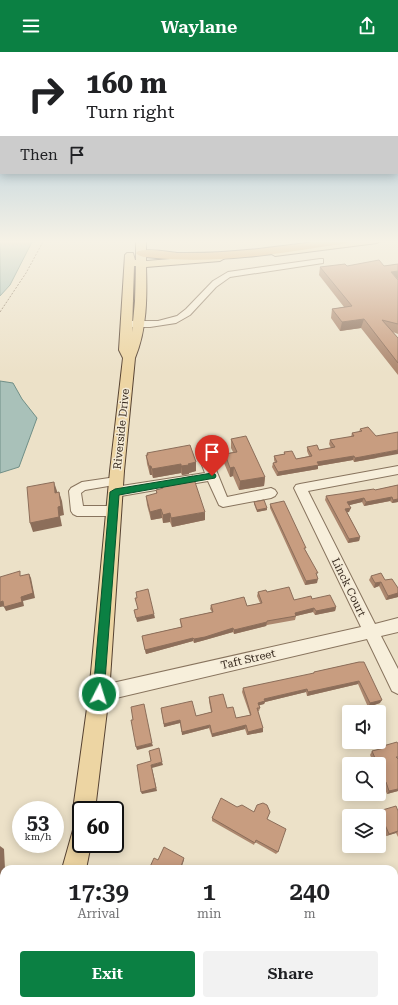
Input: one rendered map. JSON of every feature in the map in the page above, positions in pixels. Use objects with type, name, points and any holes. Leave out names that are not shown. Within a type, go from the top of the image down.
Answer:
[{"type":"main road","name":"Riverside Drive","points":[[129,358],[125,350],[126,324],[133,284]]},
{"type":"main road","name":"Riverside Drive","points":[[85,801],[99,694],[115,487],[129,358],[135,349],[138,325],[138,284]]},
{"type":"main road","points":[[75,865],[78,853]]},
{"type":"street","points":[[126,324],[164,324],[177,319],[187,313],[214,284]]},
{"type":"street","points":[[206,460],[223,502],[271,493]]},
{"type":"street","name":"Linck Court","points":[[398,470],[300,488],[398,686]]},
{"type":"street","points":[[113,511],[77,511],[75,491],[82,486],[115,487],[212,476]]},
{"type":"street","name":"Taft Street","points":[[99,694],[398,624]]},
{"type":"path","points":[[0,312],[18,284]]},
{"type":"water","points":[[0,284],[10,284],[10,285],[0,296]]},
{"type":"water","points":[[0,381],[13,383],[22,399],[37,418],[19,467],[0,473]]},
{"type":"building","points":[[334,284],[398,284],[398,324],[382,320],[398,338],[398,363],[364,319],[342,322],[332,309],[352,306]]},
{"type":"building","points":[[368,427],[376,436],[398,432],[398,450],[355,458],[354,456],[317,462],[319,465],[278,472],[273,463],[277,462],[274,456],[285,454],[284,452],[292,451],[296,459],[312,456],[307,447],[317,445],[319,450],[335,447],[330,440],[354,436],[352,433],[362,431],[360,429]]},
{"type":"building","points":[[246,436],[265,477],[240,481],[234,467],[230,468],[225,454],[237,452],[231,439]]},
{"type":"building","points":[[190,445],[196,462],[188,464],[189,465],[181,466],[181,464],[152,469],[151,466],[149,466],[146,455],[148,455],[147,453]]},
{"type":"building","points":[[193,476],[205,512],[171,518],[170,513],[163,515],[161,509],[150,512],[146,496],[157,493],[156,490],[163,488],[161,483]]},
{"type":"building","points":[[54,482],[55,493],[59,492],[61,506],[58,507],[59,517],[30,523],[27,487]]},
{"type":"building","points":[[398,485],[398,499],[393,500],[392,497],[366,502],[364,498],[347,502],[351,508],[345,509],[360,537],[349,539],[326,496],[375,490]]},
{"type":"building","points":[[264,500],[267,508],[257,510],[254,502]]},
{"type":"building","points":[[284,501],[306,548],[304,548],[318,573],[316,573],[318,579],[306,581],[270,504]]},
{"type":"building","points":[[20,571],[20,576],[29,574],[33,593],[21,597],[22,602],[4,607],[3,601],[0,602],[0,577]]},
{"type":"building","points":[[381,573],[385,580],[392,579],[398,588],[398,593],[388,596],[381,582],[375,583],[371,576]]},
{"type":"building","points":[[289,587],[294,600],[311,596],[312,599],[330,595],[336,607],[316,611],[314,608],[295,613],[296,616],[267,621],[234,630],[233,628],[205,637],[193,638],[145,650],[142,636],[182,627],[180,619],[213,612],[211,605],[244,597],[247,606],[262,603],[258,592],[266,590],[267,592]]},
{"type":"building","points":[[148,589],[154,614],[136,618],[134,610],[138,609],[135,598],[137,598],[136,592]]},
{"type":"building","points":[[364,662],[382,700],[370,703],[359,681],[308,692],[307,689],[264,699],[265,701],[258,703],[260,708],[257,708],[263,728],[248,732],[246,725],[212,734],[210,725],[182,732],[180,720],[164,724],[161,708],[192,701],[196,716],[212,712],[209,697],[223,694],[227,708],[233,707],[236,718],[251,715],[243,688]]},
{"type":"building","points":[[144,704],[152,743],[136,747],[131,720],[133,720],[131,707]]},
{"type":"building","points":[[397,742],[398,744],[398,757],[396,757],[398,759],[398,789],[389,791],[386,782],[386,757],[375,757],[372,751],[386,749],[386,745]]},
{"type":"building","points":[[159,748],[162,762],[151,765],[156,788],[141,792],[137,765],[151,761],[149,751]]},
{"type":"building","points":[[221,798],[237,807],[242,805],[254,812],[257,805],[263,803],[267,805],[270,812],[267,819],[286,829],[278,852],[256,840],[255,843],[212,818]]},
{"type":"building","points":[[396,806],[398,811],[398,831],[389,834],[386,827],[386,809]]},
{"type":"building","points":[[164,847],[184,858],[181,865],[151,865],[154,858],[158,860]]},
{"type":"route","points":[[99,694],[115,492],[212,476]]}]
